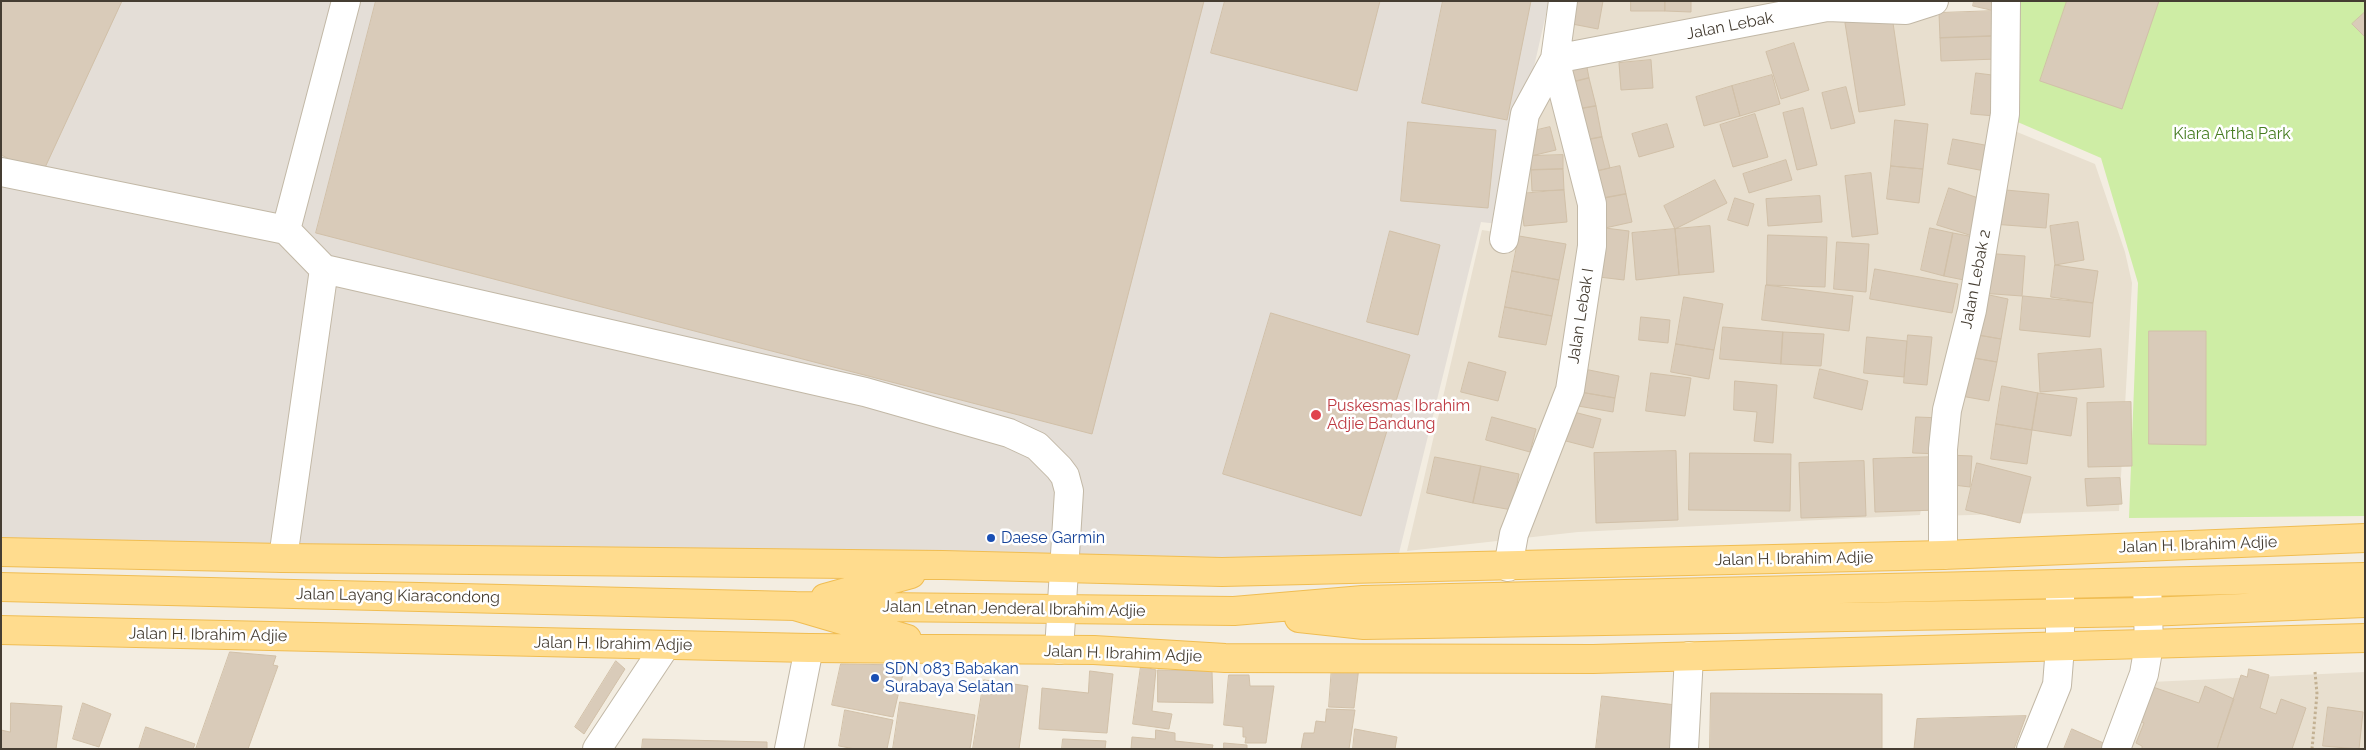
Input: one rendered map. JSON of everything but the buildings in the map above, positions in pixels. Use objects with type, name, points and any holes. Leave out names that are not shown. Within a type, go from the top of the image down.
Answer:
[{"type":"main road","name":"Jalan H. Ibrahim Adjie","points":[[1,552],[1222,572],[1943,556],[2365,538]]},
{"type":"main road","name":"Jalan Layang Kiaracondong","points":[[795,606],[943,566]]},
{"type":"main road","name":"Jalan H. Ibrahim Adjie","points":[[1222,572],[1364,612]]},
{"type":"main road","name":"Jalan H. Ibrahim Adjie","points":[[1225,658],[1364,612],[2060,584],[2365,577]]},
{"type":"main road","name":"Jalan Layang Kiaracondong","points":[[1,586],[795,606],[934,647]]},
{"type":"main road","name":"Jalan H. Ibrahim Adjie","points":[[1234,611],[2147,612],[2365,603]]},
{"type":"main road","name":"Jalan Letnan Jenderal Ibrahim Adjie","points":[[795,606],[1234,611]]},
{"type":"main road","name":"Jalan H. Ibrahim Adjie","points":[[1,630],[666,646],[934,647],[1094,650],[1225,658],[1593,659],[2365,638]]},
{"type":"street","points":[[286,230],[346,1]]},
{"type":"street","points":[[1504,240],[1525,114],[1555,59],[1562,1]]},
{"type":"street","name":"Jalan Lebak","points":[[1555,59],[1828,7],[1906,10],[1934,1]]},
{"type":"street","name":"Jalan Lebak 2","points":[[1943,556],[1943,449],[1947,410],[1972,310],[2006,114],[2006,1]]},
{"type":"street","name":"Jalan Lebak I","points":[[1508,566],[1514,534],[1570,390],[1592,246],[1592,204],[1555,59]]},
{"type":"street","points":[[1,172],[286,230],[324,269],[865,392],[1009,433],[1037,446],[1065,476],[1069,491],[1060,610],[1059,650]]},
{"type":"street","points":[[283,558],[324,269]]},
{"type":"street","points":[[2116,749],[2144,674],[2149,645],[2147,582]]},
{"type":"street","points":[[2031,749],[2057,685],[2060,647],[2060,584]]},
{"type":"street","points":[[597,749],[666,646]]},
{"type":"street","points":[[789,749],[809,648]]},
{"type":"street","points":[[1684,749],[1689,656]]},
{"type":"path","points":[[2312,749],[2317,694],[2315,672]]},
{"type":"shaded area","points":[[1,1],[1549,1],[1498,224],[1481,222],[1398,557],[763,565],[1,559]]},
{"type":"shaded area","points":[[1571,1],[1809,1],[1560,49]]},
{"type":"shaded area","points":[[1867,11],[2000,20],[1995,109],[1920,515],[1578,532],[1407,551],[1482,230],[1501,233],[1544,70]]},
{"type":"shaded area","points":[[2000,125],[2095,164],[2125,252],[2132,283],[2119,511],[1934,516]]},
{"type":"shaded area","points":[[2365,672],[2365,749],[2127,749],[2151,682]]},
{"type":"green space","name":"Kiara Artha Park","points":[[2013,1],[2365,1],[2365,516],[2129,518],[2138,283],[2101,158],[2006,117]]},
{"type":"place","name":"Puskesmas Ibrahim Adjie Bandung","points":[[1316,415]]},
{"type":"place","name":"Daese Garmin","points":[[991,538]]},
{"type":"place","name":"SDN 083 Babakan Surabaya Selatan","points":[[875,678]]}]
